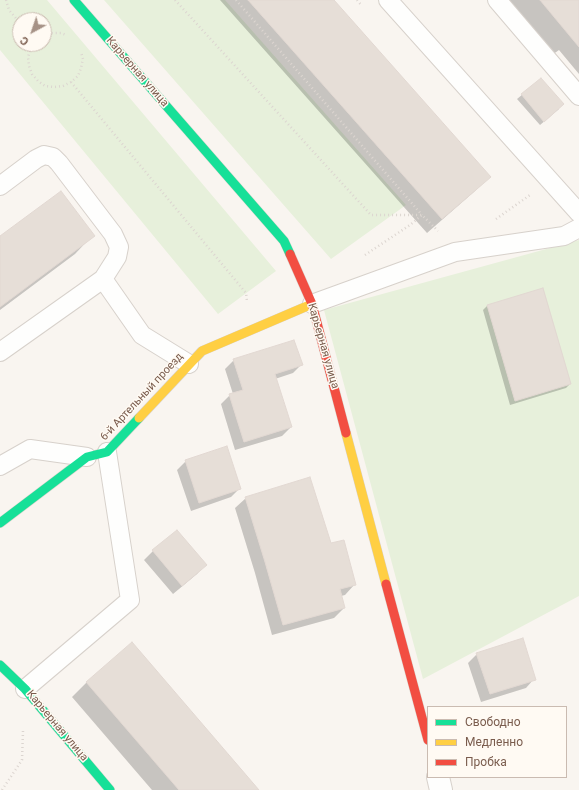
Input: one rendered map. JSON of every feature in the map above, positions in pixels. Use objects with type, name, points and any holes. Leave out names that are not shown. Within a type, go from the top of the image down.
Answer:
[{"type":"street","name":"Карьерная улица","points":[[74,0],[284,242],[312,304],[427,736]]},
{"type":"street","name":"6-й Артельный проезд","points":[[0,523],[87,457],[107,452],[202,351],[312,304]]},
{"type":"street","name":"Карьерная улица","points":[[0,665],[25,689],[110,790]]},
{"type":"street","points":[[438,778],[441,790]]},
{"type":"lane","points":[[388,0],[579,213]]},
{"type":"lane","points":[[497,0],[579,96]]},
{"type":"lane","points":[[0,186],[44,154],[53,157],[113,234],[119,247],[117,257],[103,279],[0,352]]},
{"type":"lane","points":[[312,304],[455,252],[564,236],[579,228]]},
{"type":"lane","points":[[103,279],[142,334],[189,364]]},
{"type":"lane","points":[[0,466],[30,449],[87,457]]},
{"type":"lane","points":[[25,689],[130,600],[107,452]]},
{"type":"path","points":[[6,0],[9,10],[12,13]]},
{"type":"path","points":[[175,0],[371,215],[422,215]]},
{"type":"path","points":[[236,0],[440,234]]},
{"type":"path","points":[[52,33],[60,33],[69,36]]},
{"type":"path","points":[[30,52],[28,57],[32,74],[45,86],[54,88],[63,86],[78,76],[83,59],[81,50]]},
{"type":"path","points":[[71,82],[246,293],[253,329]]},
{"type":"path","points":[[494,221],[550,180]]},
{"type":"path","points":[[364,256],[410,225],[422,215]]},
{"type":"path","points":[[2,790],[22,760],[25,689]]},
{"type":"green space","points":[[0,0],[47,0],[276,271],[218,314],[0,50]]},
{"type":"green space","points":[[104,0],[225,0],[406,205],[331,259]]},
{"type":"green space","points":[[579,240],[579,596],[423,679],[324,310]]},
{"type":"building","points":[[248,0],[334,0],[491,177],[442,219]]},
{"type":"building","points":[[540,0],[579,0],[579,47]]},
{"type":"building","points":[[541,78],[564,104],[544,122],[521,94]]},
{"type":"building","points":[[61,191],[95,236],[0,307],[0,236]]},
{"type":"building","points":[[543,288],[571,384],[515,401],[487,305]]},
{"type":"building","points":[[294,340],[303,365],[275,374],[292,427],[244,442],[229,394],[243,390],[233,359]]},
{"type":"building","points":[[227,446],[241,489],[199,503],[185,460]]},
{"type":"building","points":[[310,477],[331,543],[344,540],[356,585],[340,589],[345,608],[283,625],[245,497]]},
{"type":"building","points":[[177,530],[207,565],[182,586],[152,550]]},
{"type":"building","points":[[523,638],[536,680],[490,694],[476,653]]},
{"type":"building","points":[[132,642],[259,790],[179,790],[86,682]]},
{"type":"traffic: fast","points":[[74,0],[284,241],[290,254]]},
{"type":"traffic: fast","points":[[0,523],[87,457],[107,452],[139,418]]},
{"type":"traffic: fast","points":[[0,665],[25,689],[110,790]]},
{"type":"traffic: slow","points":[[139,418],[202,351],[312,304]]},
{"type":"traffic: slow","points":[[346,433],[386,584]]},
{"type":"traffic: jam","points":[[290,254],[312,304],[346,433]]},
{"type":"traffic: jam","points":[[386,584],[427,736]]}]
